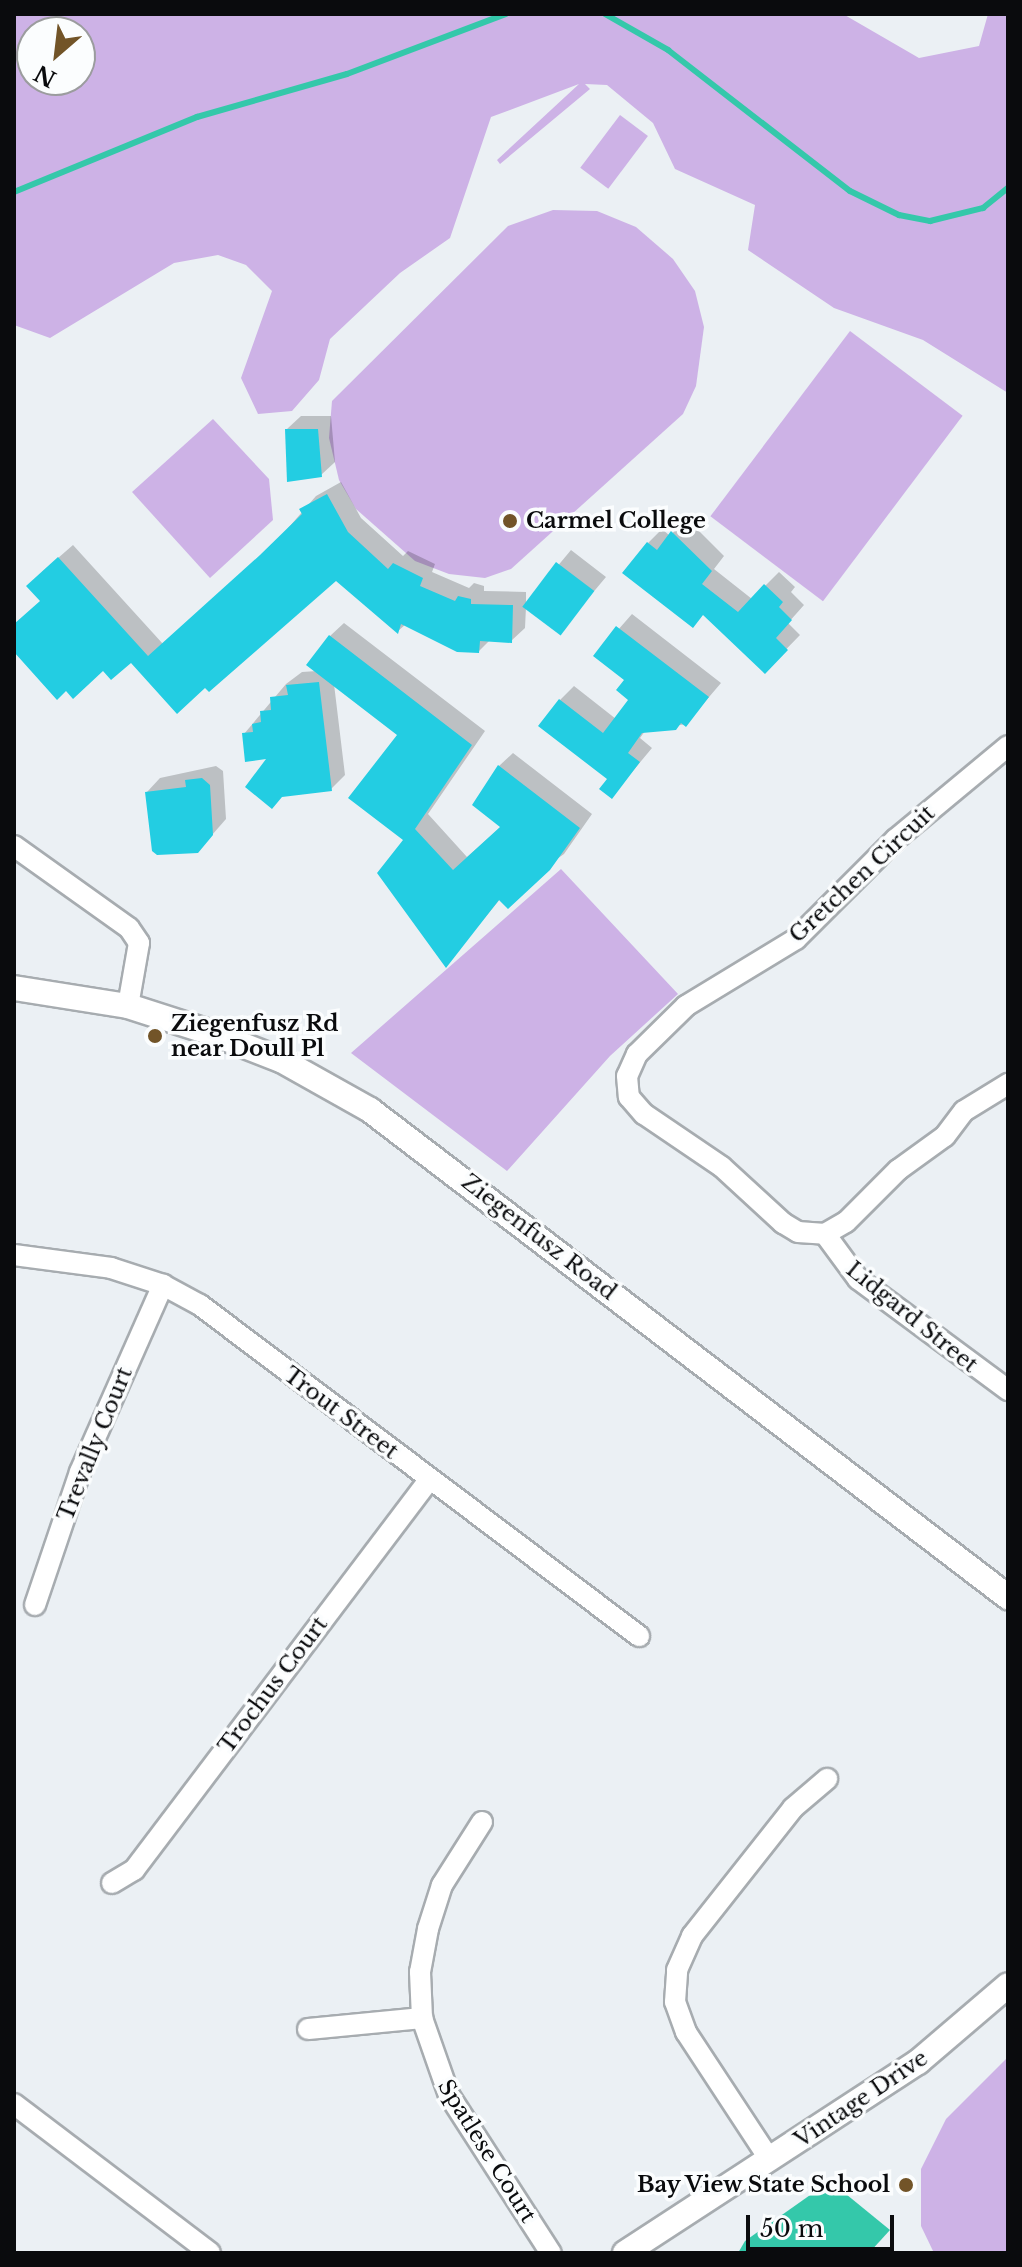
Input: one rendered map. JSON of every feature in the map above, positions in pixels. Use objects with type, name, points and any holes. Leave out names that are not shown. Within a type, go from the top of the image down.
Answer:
[{"type":"street","name":"Gretchen Circuit","points":[[825,1234],[798,1232],[783,1223],[722,1167],[644,1114],[629,1097],[627,1076],[637,1054],[677,1014],[796,939],[896,839],[1008,746]]},
{"type":"street","points":[[14,846],[129,928],[139,943],[128,1006]]},
{"type":"street","name":"Ziegenfusz Road","points":[[14,988],[128,1006],[281,1060],[370,1110],[1008,1597]]},
{"type":"street","points":[[825,1234],[846,1222],[898,1170],[945,1136],[964,1111],[1008,1084]]},
{"type":"street","name":"Lidgard Street","points":[[825,1234],[858,1279],[1008,1390]]},
{"type":"street","name":"Trout Street","points":[[14,1255],[111,1268],[163,1285],[200,1305],[639,1636]]},
{"type":"street","name":"Trevally Court","points":[[35,1605],[80,1472],[163,1285]]},
{"type":"street","name":"Trochus Court","points":[[112,1883],[134,1870],[429,1480]]},
{"type":"street","points":[[770,2160],[686,2032],[675,2002],[677,1970],[692,1936],[793,1808],[827,1779]]},
{"type":"street","name":"Spatlese Court","points":[[482,1822],[442,1885],[428,1929],[420,1972],[422,2018],[449,2095],[551,2253]]},
{"type":"street","name":"Vintage Drive","points":[[625,2253],[918,2062],[1008,1985]]},
{"type":"street","points":[[308,2029],[422,2018]]},
{"type":"street","points":[[14,2104],[210,2253]]},
{"type":"shaded area","points":[[14,14],[843,14],[919,58],[979,46],[988,14],[1008,14],[1008,393],[923,340],[834,308],[748,250],[755,205],[675,169],[653,123],[607,85],[585,84],[590,89],[500,164],[497,160],[579,84],[491,117],[450,238],[400,273],[330,339],[319,380],[292,411],[258,414],[241,378],[272,291],[246,265],[218,255],[174,263],[50,338],[14,325]]},
{"type":"shaded area","points":[[620,115],[648,136],[608,189],[580,168]]},
{"type":"shaded area","points":[[553,210],[597,211],[636,227],[673,259],[695,291],[704,327],[696,386],[683,414],[511,569],[485,578],[449,574],[415,561],[356,509],[339,480],[329,438],[332,401],[508,226]]},
{"type":"shaded area","points":[[850,331],[963,416],[823,601],[710,516]]},
{"type":"shaded area","points":[[213,419],[269,479],[273,520],[210,578],[132,492]]},
{"type":"shaded area","points":[[561,869],[678,994],[610,1056],[507,1171],[351,1053]]},
{"type":"shaded area","points":[[1008,2057],[1008,2253],[934,2253],[921,2226],[921,2169],[946,2119]]},
{"type":"shaded area","points":[[830,2181],[890,2230],[869,2253],[738,2253],[745,2241]]},
{"type":"building","points":[[285,429],[318,429],[322,477],[287,482]]},
{"type":"building","points":[[327,494],[348,532],[388,569],[393,563],[423,578],[420,586],[455,601],[458,596],[471,599],[471,604],[513,605],[512,643],[480,641],[479,653],[457,652],[401,624],[398,634],[336,581],[209,692],[205,688],[177,714],[131,663],[111,680],[103,671],[73,699],[66,691],[57,700],[14,652],[14,624],[40,601],[26,586],[58,557],[148,656],[260,555],[302,514],[299,509]]},
{"type":"building","points":[[671,531],[712,571],[702,584],[738,612],[764,584],[783,602],[779,607],[792,620],[776,638],[788,650],[765,674],[703,615],[693,628],[622,573],[647,542],[657,550]]},
{"type":"building","points":[[556,562],[594,591],[561,636],[522,607]]},
{"type":"building","points":[[616,626],[709,697],[686,727],[681,723],[676,730],[642,733],[628,753],[640,762],[612,799],[599,789],[607,779],[538,726],[559,699],[603,733],[628,700],[616,690],[624,680],[593,656]]},
{"type":"building","points":[[329,635],[472,745],[415,829],[453,870],[500,827],[472,805],[498,765],[580,828],[550,870],[508,909],[499,900],[446,968],[377,873],[403,840],[348,798],[397,735],[306,665]]},
{"type":"building","points":[[319,682],[332,791],[282,797],[272,809],[245,787],[266,759],[245,762],[242,733],[253,732],[252,724],[261,722],[260,711],[271,710],[270,697],[288,695],[286,685]]},
{"type":"building","points":[[202,778],[210,785],[213,835],[198,853],[157,855],[152,851],[145,792],[186,787],[185,780]]},
{"type":"waterway","points":[[14,192],[197,117],[347,74],[506,14]]},
{"type":"waterway","points":[[605,14],[668,50],[850,191],[899,215],[930,221],[983,208],[1008,188]]},
{"type":"place","name":"Carmel College","points":[[510,521]]},
{"type":"place","name":"Ziegenfusz Rd near Doull Pl","points":[[155,1036]]},
{"type":"place","name":"Bay View State School","points":[[906,2185]]}]
